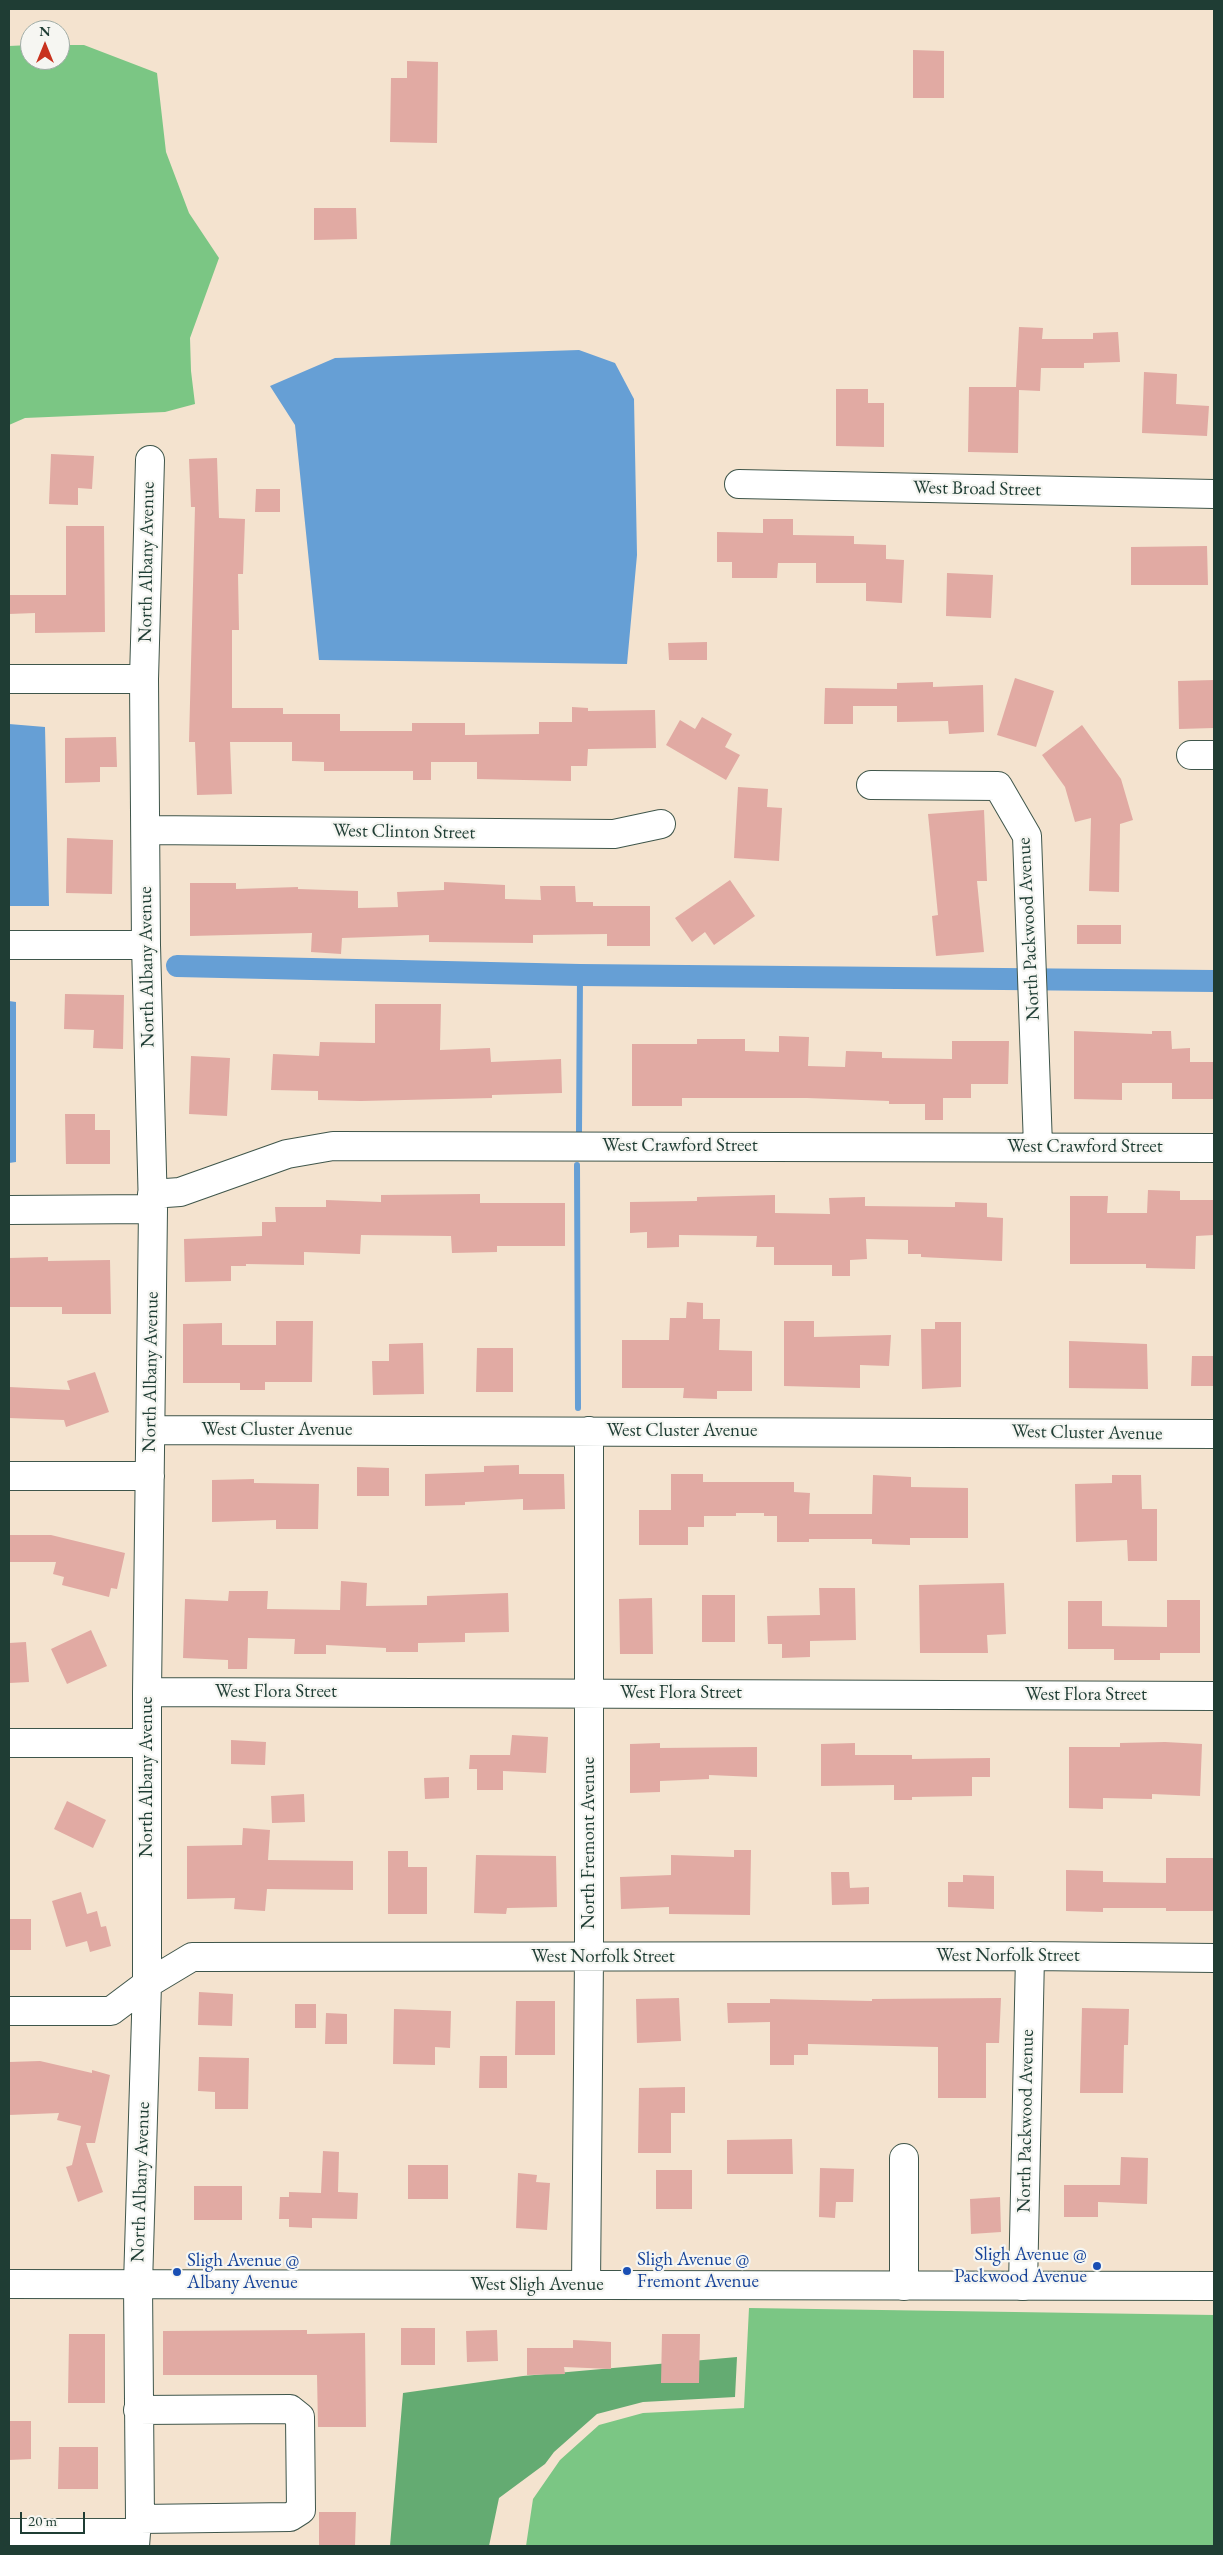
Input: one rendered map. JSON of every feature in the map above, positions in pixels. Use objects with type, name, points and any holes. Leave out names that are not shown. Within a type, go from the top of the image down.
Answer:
[{"type":"street","name":"North Albany Avenue","points":[[138,2410],[290,2409],[300,2417],[301,2510],[290,2518],[140,2519],[138,2410],[138,2284],[147,1984],[147,1692],[153,1202],[146,945],[144,679],[150,460]]},
{"type":"street","name":"West Broad Street","points":[[739,484],[1214,494]]},
{"type":"street","points":[[9,679],[144,679]]},
{"type":"street","name":"North Packwood Avenue","points":[[871,785],[998,786],[1027,836],[1038,1146]]},
{"type":"street","name":"West Clinton Street","points":[[146,830],[614,834],[661,824]]},
{"type":"street","points":[[9,945],[146,945]]},
{"type":"street","name":"West Crawford Street","points":[[9,1210],[153,1202],[287,1154],[333,1146],[1038,1146],[1214,1148]]},
{"type":"street","name":"West Cluster Avenue","points":[[151,1430],[1214,1434]]},
{"type":"street","name":"North Fremont Avenue","points":[[586,2285],[589,1958],[589,1431]]},
{"type":"street","points":[[9,1476],[150,1476]]},
{"type":"street","name":"West Flora Street","points":[[147,1692],[1214,1696]]},
{"type":"street","points":[[9,1743],[147,1743]]},
{"type":"street","name":"North Packwood Avenue","points":[[1023,2286],[1030,1956]]},
{"type":"street","name":"West Norfolk Street","points":[[9,2011],[111,2011],[147,1984],[192,1957],[1030,1956],[1214,1958]]},
{"type":"street","points":[[904,2158],[904,2286]]},
{"type":"street","name":"West Sligh Avenue","points":[[9,2284],[1214,2286]]},
{"type":"street","points":[[9,2533],[136,2539]]},
{"type":"green space","points":[[20,45],[20,70],[70,70],[70,45],[84,45],[157,73],[166,152],[189,213],[219,258],[190,338],[195,404],[165,412],[25,418],[9,425],[9,46]]},
{"type":"green space","points":[[749,2308],[1214,2315],[1214,2546],[526,2546],[533,2499],[560,2460],[599,2425],[643,2413],[744,2408]]},
{"type":"green space","points":[[737,2357],[735,2397],[643,2402],[597,2414],[554,2452],[545,2464],[499,2498],[489,2546],[390,2546],[403,2393],[523,2376]]},
{"type":"water","points":[[579,350],[615,363],[634,399],[637,555],[627,664],[319,660],[295,425],[270,386],[335,358]]},
{"type":"water","points":[[9,724],[45,727],[49,906],[9,906]]},
{"type":"water","points":[[9,1001],[16,1002],[16,1162],[9,1163]]},
{"type":"building","points":[[913,50],[944,51],[944,98],[913,98]]},
{"type":"building","points":[[407,61],[438,62],[437,143],[390,142],[391,78],[407,78]]},
{"type":"building","points":[[314,208],[356,208],[357,239],[314,240]]},
{"type":"building","points":[[1019,327],[1043,328],[1042,339],[1093,339],[1093,333],[1118,332],[1120,362],[1084,363],[1084,368],[1041,368],[1040,391],[1019,390],[1018,453],[968,452],[969,387],[1016,387]]},
{"type":"building","points":[[1144,372],[1177,374],[1176,404],[1209,406],[1207,436],[1142,433]]},
{"type":"building","points":[[836,389],[868,389],[868,403],[884,403],[884,447],[836,446]]},
{"type":"building","points":[[51,454],[94,456],[92,489],[78,488],[78,505],[49,504]]},
{"type":"building","points":[[217,458],[219,518],[245,519],[243,574],[238,574],[239,630],[232,630],[232,708],[283,708],[283,714],[340,714],[340,731],[412,731],[412,723],[465,723],[465,735],[539,734],[539,722],[572,722],[572,707],[588,708],[588,711],[655,710],[656,748],[588,749],[587,766],[571,766],[571,781],[477,779],[477,762],[431,762],[431,780],[413,780],[413,771],[324,771],[324,762],[292,761],[292,742],[230,742],[232,794],[197,795],[195,742],[189,742],[195,507],[191,507],[189,459]]},
{"type":"building","points":[[256,489],[280,489],[280,512],[255,512]]},
{"type":"building","points":[[763,519],[793,519],[793,535],[854,536],[854,544],[886,545],[886,559],[904,560],[902,603],[866,601],[866,583],[816,583],[816,563],[778,563],[777,578],[732,578],[732,562],[717,562],[717,532],[763,533]]},
{"type":"building","points":[[66,526],[104,526],[105,632],[35,633],[35,613],[9,614],[9,595],[66,595]]},
{"type":"building","points":[[1207,546],[1208,585],[1131,585],[1131,547]]},
{"type":"building","points":[[947,573],[993,575],[991,618],[946,616]]},
{"type":"building","points":[[707,642],[707,660],[669,660],[668,643]]},
{"type":"building","points":[[1015,678],[1054,691],[1036,747],[997,735]]},
{"type":"building","points":[[1214,680],[1214,728],[1179,729],[1178,681]]},
{"type":"building","points":[[933,682],[933,687],[983,685],[984,732],[949,734],[948,721],[897,722],[897,706],[853,706],[853,724],[824,724],[825,688],[897,689],[897,683]]},
{"type":"building","points":[[702,717],[732,734],[725,747],[740,755],[726,780],[666,745],[680,720],[695,729]]},
{"type":"building","points":[[1082,725],[1121,779],[1133,820],[1120,824],[1119,892],[1089,891],[1091,818],[1075,822],[1065,787],[1042,755]]},
{"type":"building","points":[[116,737],[117,767],[100,767],[100,782],[65,783],[65,738]]},
{"type":"building","points":[[738,787],[768,789],[767,807],[782,808],[779,861],[734,858]]},
{"type":"building","points":[[984,810],[987,881],[977,881],[984,952],[936,956],[932,916],[938,915],[928,814]]},
{"type":"building","points":[[67,838],[113,840],[112,894],[66,893]]},
{"type":"building","points":[[730,880],[755,916],[714,945],[705,932],[692,942],[675,918]]},
{"type":"building","points":[[444,882],[505,885],[505,899],[541,900],[540,886],[575,886],[576,902],[593,902],[593,906],[650,906],[650,946],[607,946],[607,934],[533,935],[533,943],[429,942],[429,935],[342,938],[341,954],[311,952],[312,933],[190,936],[190,883],[236,883],[236,889],[298,887],[298,889],[358,891],[358,908],[398,907],[397,892],[444,890]]},
{"type":"building","points":[[1077,925],[1121,925],[1121,944],[1077,944]]},
{"type":"building","points":[[65,994],[124,995],[123,1049],[93,1048],[94,1030],[64,1029]]},
{"type":"building","points":[[375,1004],[441,1004],[440,1050],[490,1048],[491,1062],[561,1059],[562,1093],[492,1095],[492,1098],[361,1101],[318,1100],[318,1091],[271,1090],[273,1054],[319,1056],[320,1042],[375,1043]]},
{"type":"building","points":[[1074,1031],[1152,1034],[1152,1031],[1171,1031],[1172,1049],[1190,1048],[1190,1062],[1214,1062],[1214,1099],[1172,1099],[1172,1083],[1122,1083],[1122,1100],[1074,1099]]},
{"type":"building","points":[[779,1036],[809,1037],[808,1066],[845,1067],[846,1051],[882,1052],[882,1058],[952,1059],[952,1041],[1009,1041],[1008,1084],[971,1084],[971,1098],[943,1098],[943,1120],[925,1120],[925,1104],[889,1104],[889,1101],[807,1098],[682,1098],[682,1106],[632,1106],[632,1044],[697,1044],[697,1039],[745,1039],[745,1051],[779,1052]]},
{"type":"building","points":[[191,1056],[230,1058],[227,1116],[189,1114]]},
{"type":"building","points":[[65,1114],[95,1114],[95,1130],[110,1130],[110,1164],[66,1164]]},
{"type":"building","points":[[1148,1190],[1180,1191],[1180,1200],[1214,1200],[1214,1235],[1196,1236],[1195,1269],[1146,1268],[1146,1264],[1070,1264],[1070,1196],[1108,1196],[1107,1213],[1147,1213]]},
{"type":"building","points":[[480,1194],[480,1203],[565,1203],[565,1246],[497,1246],[497,1252],[452,1253],[451,1236],[361,1235],[360,1254],[304,1252],[304,1265],[246,1264],[246,1266],[231,1266],[231,1281],[185,1282],[184,1239],[262,1236],[262,1222],[276,1222],[275,1207],[326,1207],[326,1200],[381,1202],[381,1195]]},
{"type":"building","points":[[775,1195],[775,1213],[830,1214],[829,1198],[865,1197],[865,1206],[955,1207],[955,1202],[987,1203],[987,1217],[1003,1218],[1002,1261],[921,1257],[921,1254],[908,1254],[908,1240],[866,1239],[867,1259],[850,1260],[850,1276],[832,1276],[832,1265],[774,1265],[774,1247],[756,1247],[757,1236],[679,1235],[679,1247],[647,1248],[647,1232],[630,1233],[630,1202],[697,1201],[697,1197]]},
{"type":"building","points":[[48,1257],[48,1261],[110,1260],[111,1314],[62,1314],[62,1307],[9,1307],[9,1258]]},
{"type":"building","points":[[687,1302],[703,1303],[703,1319],[720,1319],[719,1350],[752,1351],[752,1391],[717,1391],[717,1399],[683,1398],[684,1388],[622,1388],[622,1340],[669,1340],[670,1318],[686,1318]]},
{"type":"building","points":[[276,1321],[313,1321],[312,1382],[265,1382],[265,1390],[240,1390],[240,1383],[183,1383],[183,1324],[222,1323],[222,1345],[276,1345]]},
{"type":"building","points":[[784,1321],[814,1321],[814,1337],[891,1335],[889,1366],[860,1365],[860,1388],[784,1386]]},
{"type":"building","points":[[935,1322],[961,1322],[961,1387],[922,1389],[921,1329],[935,1329]]},
{"type":"building","points":[[1069,1341],[1147,1344],[1148,1389],[1069,1388]]},
{"type":"building","points":[[423,1343],[424,1394],[373,1395],[372,1361],[389,1361],[389,1344]]},
{"type":"building","points":[[477,1348],[513,1348],[513,1392],[476,1392]]},
{"type":"building","points":[[1192,1356],[1214,1356],[1214,1386],[1191,1386]]},
{"type":"building","points":[[95,1372],[109,1412],[66,1427],[64,1420],[9,1418],[9,1387],[70,1390],[67,1381]]},
{"type":"building","points":[[519,1465],[519,1474],[564,1474],[565,1509],[523,1510],[523,1499],[465,1502],[465,1505],[425,1506],[425,1474],[484,1472],[484,1466]]},
{"type":"building","points":[[357,1467],[389,1468],[389,1496],[357,1496]]},
{"type":"building","points":[[671,1474],[703,1474],[703,1482],[794,1482],[794,1492],[810,1493],[809,1514],[872,1514],[873,1475],[911,1477],[911,1487],[968,1488],[968,1538],[910,1538],[910,1545],[872,1544],[872,1539],[809,1539],[809,1542],[777,1542],[777,1516],[764,1516],[764,1513],[736,1513],[736,1516],[704,1516],[704,1527],[688,1527],[688,1545],[639,1545],[639,1510],[671,1510]]},
{"type":"building","points":[[1112,1475],[1141,1475],[1142,1509],[1157,1509],[1157,1561],[1128,1561],[1127,1540],[1076,1542],[1075,1484],[1112,1483]]},
{"type":"building","points":[[254,1479],[254,1483],[319,1484],[318,1529],[276,1529],[276,1520],[212,1522],[212,1480]]},
{"type":"building","points":[[9,1535],[51,1535],[125,1553],[117,1589],[111,1588],[109,1597],[62,1585],[64,1577],[53,1574],[56,1562],[9,1562]]},
{"type":"building","points":[[341,1581],[367,1583],[366,1606],[427,1605],[427,1596],[508,1593],[509,1632],[465,1633],[465,1642],[418,1643],[418,1652],[386,1652],[386,1648],[326,1645],[326,1654],[294,1654],[295,1639],[248,1638],[247,1669],[228,1669],[228,1660],[183,1658],[185,1599],[228,1601],[229,1591],[268,1591],[267,1609],[340,1610]]},
{"type":"building","points":[[1004,1583],[1006,1634],[987,1635],[988,1653],[920,1653],[919,1585]]},
{"type":"building","points":[[819,1588],[855,1588],[856,1640],[810,1641],[810,1657],[782,1658],[782,1644],[768,1644],[767,1616],[820,1615]]},
{"type":"building","points":[[702,1595],[735,1595],[735,1642],[702,1642]]},
{"type":"building","points":[[652,1598],[653,1654],[620,1654],[619,1599]]},
{"type":"building","points":[[1167,1600],[1200,1600],[1200,1653],[1160,1653],[1160,1660],[1114,1660],[1114,1649],[1068,1649],[1068,1601],[1102,1601],[1102,1626],[1167,1627]]},
{"type":"building","points":[[91,1630],[107,1666],[67,1684],[51,1649]]},
{"type":"building","points":[[26,1642],[29,1682],[9,1683],[9,1643]]},
{"type":"building","points":[[512,1735],[548,1737],[546,1773],[503,1771],[503,1790],[477,1790],[477,1769],[469,1769],[470,1755],[510,1755]]},
{"type":"building","points":[[231,1740],[266,1742],[265,1765],[231,1764]]},
{"type":"building","points":[[1165,1742],[1202,1744],[1200,1796],[1152,1794],[1152,1799],[1103,1798],[1103,1809],[1069,1808],[1069,1747],[1120,1747],[1120,1743]]},
{"type":"building","points":[[660,1743],[660,1748],[757,1747],[757,1777],[709,1775],[709,1779],[660,1781],[660,1792],[630,1793],[630,1744]]},
{"type":"building","points":[[855,1743],[855,1755],[912,1755],[912,1759],[990,1758],[990,1777],[972,1777],[972,1796],[912,1797],[912,1800],[894,1800],[894,1785],[821,1786],[821,1744]]},
{"type":"building","points":[[449,1777],[449,1798],[425,1799],[424,1778]]},
{"type":"building","points":[[304,1794],[305,1822],[272,1823],[271,1796]]},
{"type":"building","points":[[67,1801],[106,1820],[93,1848],[54,1829]]},
{"type":"building","points":[[243,1828],[270,1830],[268,1860],[353,1861],[353,1890],[267,1889],[265,1911],[234,1909],[235,1898],[187,1899],[187,1846],[242,1845]]},
{"type":"building","points":[[734,1850],[751,1850],[750,1915],[669,1914],[669,1907],[621,1909],[620,1877],[671,1875],[671,1855],[734,1857]]},
{"type":"building","points":[[388,1851],[408,1851],[408,1867],[427,1867],[427,1914],[388,1914]]},
{"type":"building","points":[[476,1855],[556,1856],[557,1907],[507,1908],[506,1914],[474,1913]]},
{"type":"building","points":[[1166,1858],[1214,1858],[1214,1911],[1166,1911],[1166,1908],[1103,1908],[1103,1912],[1066,1911],[1066,1870],[1103,1871],[1103,1882],[1166,1883]]},
{"type":"building","points":[[831,1872],[849,1872],[850,1888],[869,1887],[869,1904],[832,1905]]},
{"type":"building","points":[[963,1875],[994,1876],[994,1909],[948,1907],[948,1882],[963,1882]]},
{"type":"building","points":[[81,1892],[87,1914],[97,1911],[101,1927],[106,1926],[111,1946],[90,1952],[87,1941],[66,1947],[52,1901]]},
{"type":"building","points":[[9,1919],[31,1919],[31,1950],[9,1950]]},
{"type":"building","points":[[199,1992],[233,1994],[232,2026],[198,2025]]},
{"type":"building","points":[[679,1998],[681,2041],[637,2043],[636,1999]]},
{"type":"building","points":[[1001,1998],[999,2043],[986,2043],[986,2098],[938,2098],[938,2047],[808,2044],[808,2055],[794,2055],[794,2065],[770,2065],[770,2022],[728,2023],[727,2003],[770,2003],[770,1999],[872,2001],[872,1999]]},
{"type":"building","points":[[516,2001],[555,2001],[555,2055],[515,2055]]},
{"type":"building","points":[[295,2004],[316,2004],[316,2028],[295,2028]]},
{"type":"building","points":[[1082,2008],[1129,2009],[1128,2045],[1124,2045],[1123,2093],[1080,2093]]},
{"type":"building","points":[[394,2009],[451,2011],[450,2048],[435,2047],[435,2065],[393,2064]]},
{"type":"building","points":[[326,2013],[347,2014],[347,2044],[325,2044]]},
{"type":"building","points":[[480,2056],[507,2056],[507,2088],[479,2088]]},
{"type":"building","points":[[199,2057],[249,2058],[248,2109],[215,2109],[215,2092],[198,2091]]},
{"type":"building","points":[[40,2061],[92,2073],[92,2070],[110,2075],[95,2143],[86,2143],[103,2192],[78,2202],[66,2167],[72,2165],[81,2126],[57,2120],[59,2113],[9,2115],[9,2062]]},
{"type":"building","points":[[685,2087],[685,2113],[671,2113],[671,2153],[638,2153],[639,2088]]},
{"type":"building","points":[[792,2139],[793,2174],[727,2174],[727,2140]]},
{"type":"building","points":[[323,2151],[339,2152],[338,2192],[358,2193],[357,2219],[312,2218],[312,2228],[289,2227],[289,2219],[279,2219],[280,2197],[289,2197],[289,2192],[321,2193]]},
{"type":"building","points":[[1121,2157],[1148,2158],[1147,2204],[1098,2202],[1098,2217],[1064,2217],[1064,2185],[1120,2185]]},
{"type":"building","points":[[408,2165],[448,2165],[448,2199],[408,2199]]},
{"type":"building","points":[[820,2168],[854,2169],[853,2202],[836,2202],[835,2218],[819,2217]]},
{"type":"building","points":[[656,2170],[692,2170],[692,2209],[656,2209]]},
{"type":"building","points":[[518,2173],[537,2175],[536,2182],[550,2183],[547,2230],[516,2228]]},
{"type":"building","points":[[194,2186],[242,2186],[242,2220],[194,2220]]},
{"type":"building","points":[[1000,2197],[1001,2232],[971,2234],[970,2199]]},
{"type":"building","points":[[401,2328],[435,2328],[435,2365],[401,2365]]},
{"type":"building","points":[[307,2330],[307,2334],[365,2333],[366,2427],[318,2427],[317,2375],[163,2375],[163,2331]]},
{"type":"building","points":[[497,2330],[498,2361],[467,2362],[466,2331]]},
{"type":"building","points":[[69,2334],[105,2334],[105,2403],[68,2403]]},
{"type":"building","points":[[662,2334],[700,2334],[699,2383],[661,2383]]},
{"type":"building","points":[[573,2340],[611,2342],[611,2369],[564,2367],[565,2374],[527,2375],[527,2348],[573,2348]]},
{"type":"building","points":[[9,2421],[31,2421],[31,2459],[9,2460]]},
{"type":"building","points":[[59,2447],[98,2447],[98,2489],[58,2489]]},
{"type":"building","points":[[319,2512],[356,2512],[355,2546],[319,2546]]},
{"type":"waterway","points":[[177,966],[580,975],[1214,981]]},
{"type":"waterway","points":[[579,1132],[580,975]]},
{"type":"waterway","points":[[577,1165],[578,1408]]},
{"type":"place","name":"Sligh Avenue @ Packwood Avenue","points":[[1097,2266]]},
{"type":"place","name":"Sligh Avenue @ Fremont Avenue","points":[[627,2271]]},
{"type":"place","name":"Sligh Avenue @ Albany Avenue","points":[[177,2272]]}]
